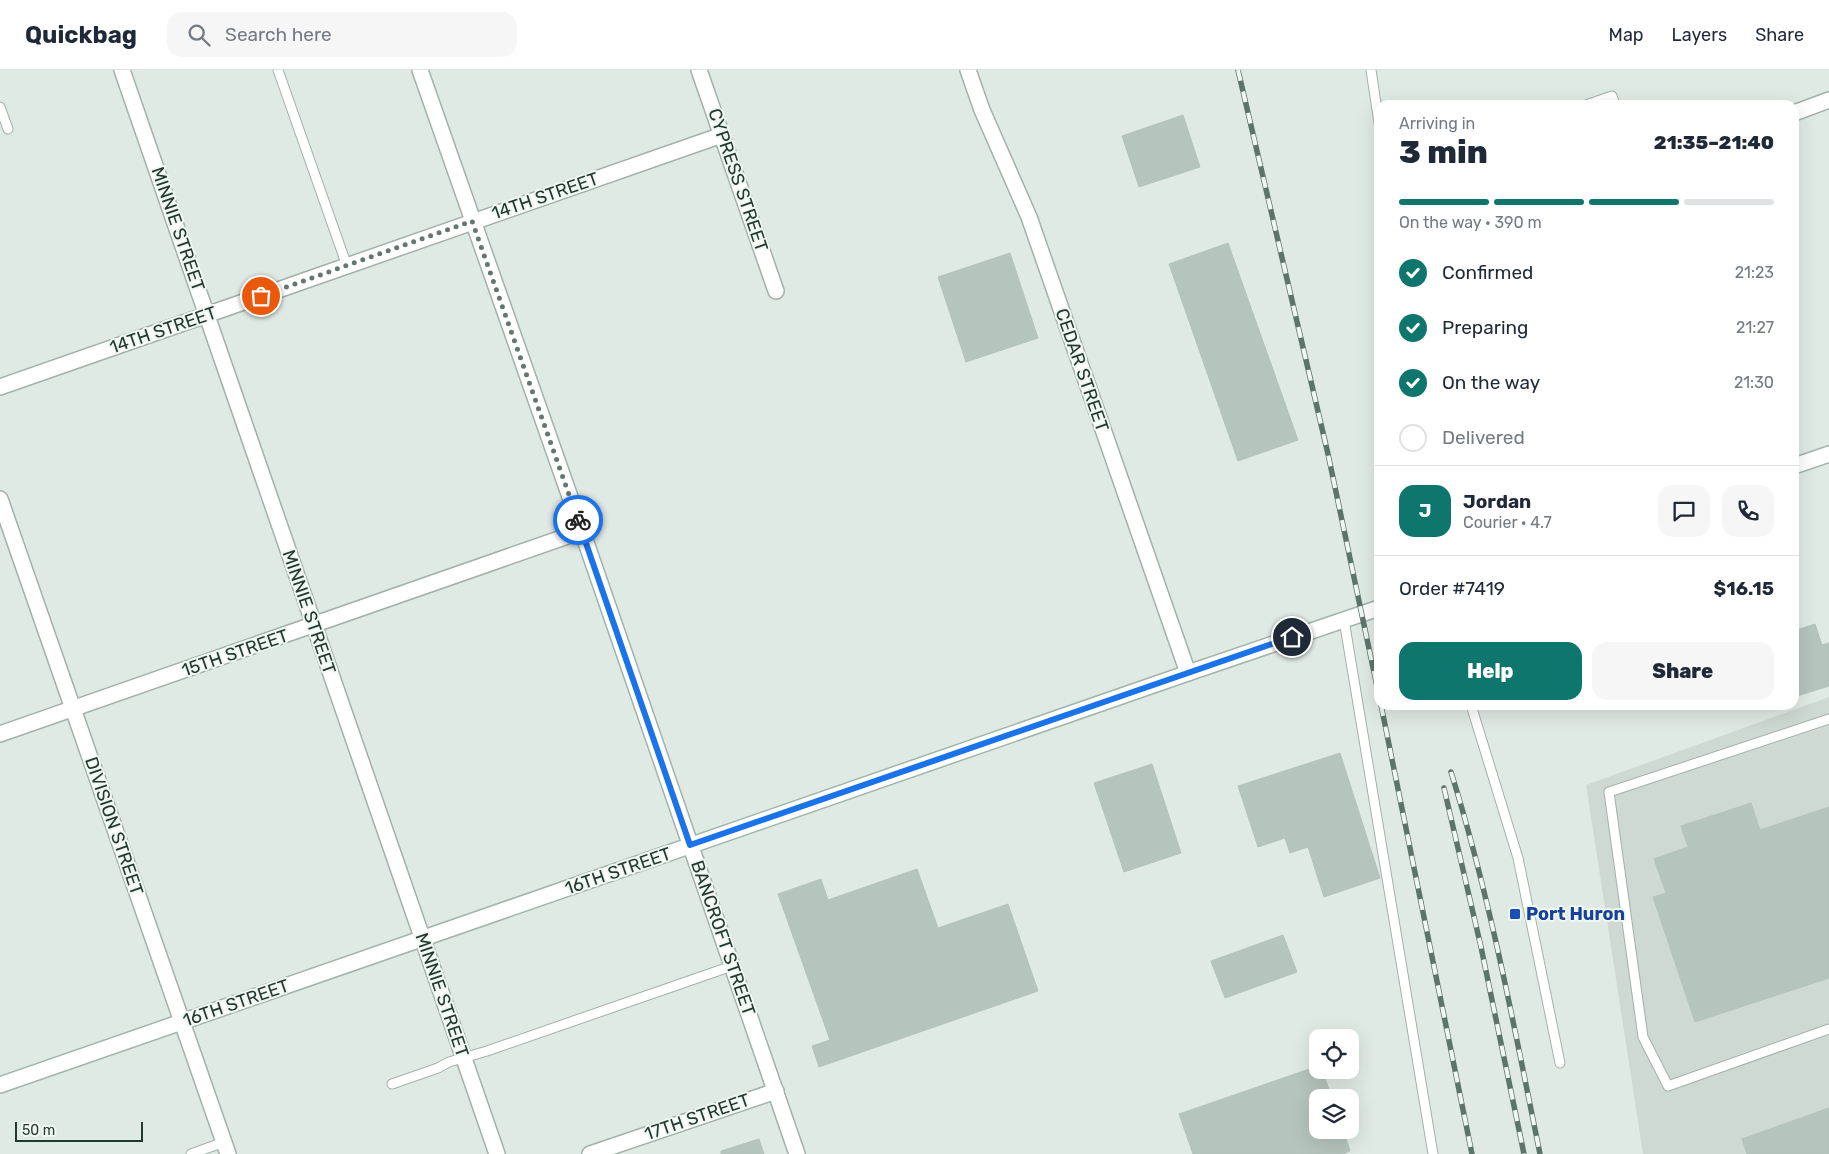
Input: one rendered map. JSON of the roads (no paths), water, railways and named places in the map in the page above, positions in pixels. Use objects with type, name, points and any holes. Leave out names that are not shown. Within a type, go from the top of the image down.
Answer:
[{"type":"street","name":"MINNIE STREET","points":[[122,70],[497,1154]]},
{"type":"street","name":"BANCROFT STREET","points":[[420,70],[582,531],[797,1154]]},
{"type":"street","name":"CYPRESS STREET","points":[[699,70],[776,291]]},
{"type":"street","name":"CEDAR STREET","points":[[968,70],[982,110],[1029,217],[1188,673]]},
{"type":"street","points":[[1799,111],[1829,100]]},
{"type":"street","name":"14TH STREET","points":[[0,387],[722,135]]},
{"type":"street","points":[[1799,464],[1829,454]]},
{"type":"street","name":"DIVISION STREET","points":[[0,499],[226,1148]]},
{"type":"street","name":"15TH STREET","points":[[0,734],[582,531]]},
{"type":"street","name":"16TH STREET","points":[[0,1085],[1374,610]]},
{"type":"street","name":"17TH STREET","points":[[590,1154],[776,1091]]},
{"type":"lane","points":[[278,70],[347,266]]},
{"type":"lane","points":[[1371,70],[1376,100]]},
{"type":"lane","points":[[1600,100],[1612,96],[1613,100]]},
{"type":"lane","points":[[0,106],[8,129]]},
{"type":"lane","points":[[1344,620],[1432,1154]]},
{"type":"lane","points":[[1473,710],[1518,858],[1560,1062]]},
{"type":"lane","points":[[1829,718],[1609,792],[1643,1036],[1668,1086],[1829,1029]]},
{"type":"lane","points":[[392,1084],[438,1068],[449,1062],[464,1059],[732,966]]},
{"type":"lane","points":[[191,1154],[226,1148]]},
{"type":"railway","points":[[1238,70],[1328,454],[1374,672]]},
{"type":"railway","points":[[1382,710],[1472,1154]]},
{"type":"railway","points":[[1451,772],[1478,866],[1511,1010],[1540,1154]]},
{"type":"railway","points":[[1444,788],[1481,947],[1524,1154]]},
{"type":"place","name":"Port Huron","points":[[1515,914]]}]
